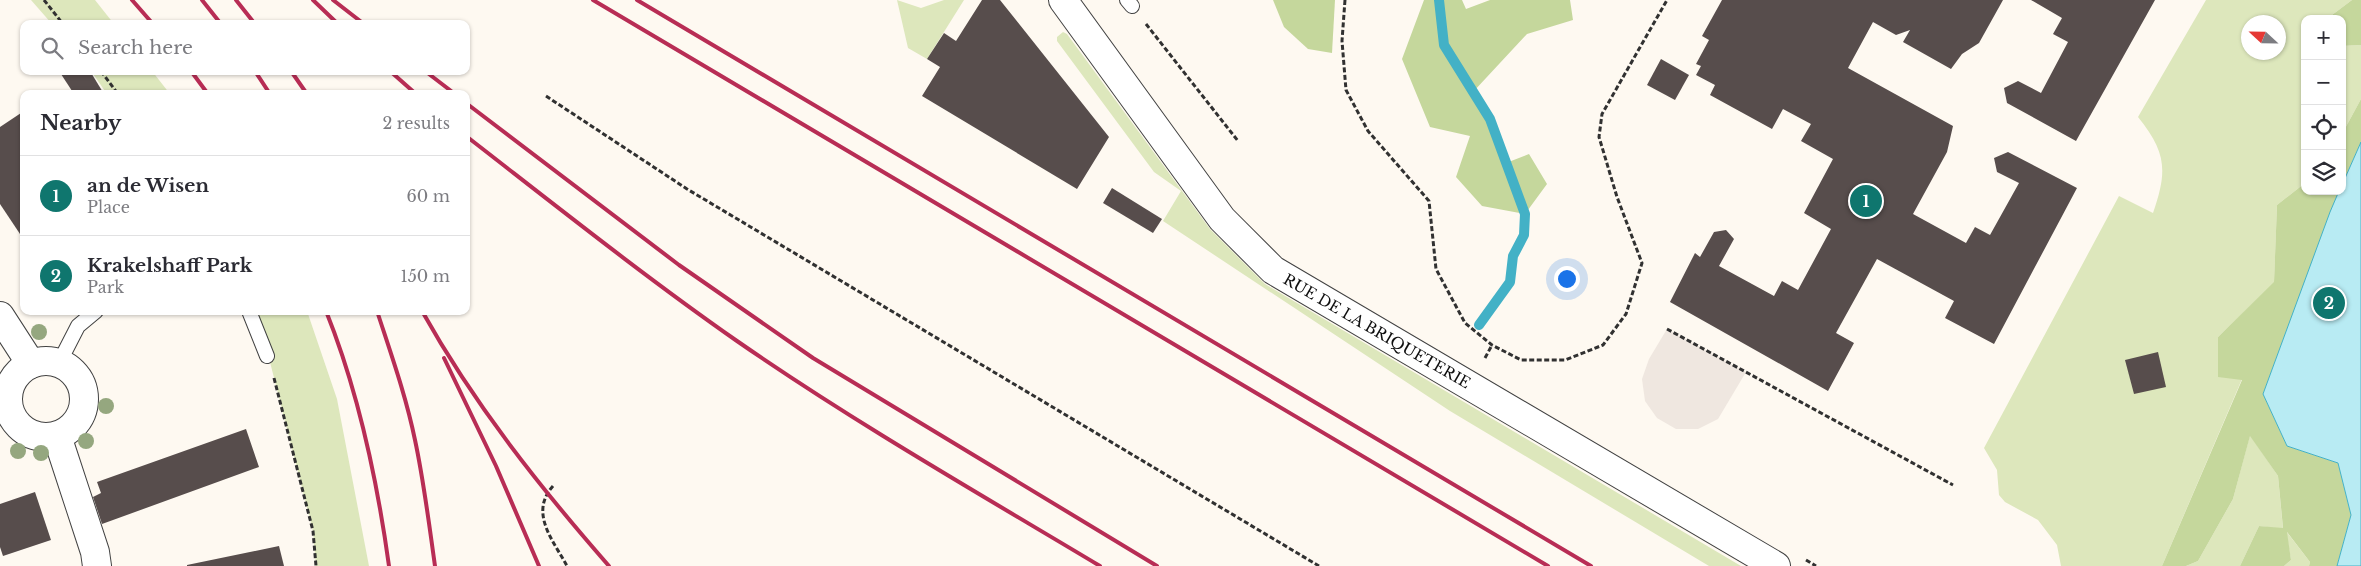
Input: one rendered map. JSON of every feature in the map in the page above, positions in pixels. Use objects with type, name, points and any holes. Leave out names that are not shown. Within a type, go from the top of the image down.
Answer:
[{"type":"street","name":"RUE DE LA BRIQUETERIE","points":[[1063,0],[1222,219],[1273,270],[1776,566]]},
{"type":"street","points":[[0,316],[30,364]]},
{"type":"street","points":[[40,361],[59,363],[70,369],[78,378],[83,389],[82,412],[76,423],[57,436],[44,438],[31,435],[6,420],[8,393],[12,381],[20,371],[30,364],[40,361]]},
{"type":"street","points":[[57,436],[95,552],[97,566]]},
{"type":"lane","points":[[59,363],[78,326],[91,315]]},
{"type":"lane","points":[[251,315],[267,356]]},
{"type":"path","points":[[44,0],[60,20]]},
{"type":"path","points":[[1345,0],[1342,40],[1346,90],[1368,131],[1429,201],[1436,269],[1465,323],[1492,345],[1521,360],[1565,360],[1603,345],[1626,314],[1642,263],[1617,198],[1599,137],[1602,114],[1667,0]]},
{"type":"path","points":[[1129,3],[1238,141]]},
{"type":"path","points":[[104,75],[115,90]]},
{"type":"path","points":[[546,96],[687,189],[1319,566]]},
{"type":"path","points":[[1667,328],[1953,485]]},
{"type":"path","points":[[267,356],[291,440],[313,531],[316,566]]},
{"type":"path","points":[[552,486],[546,493],[541,512],[567,566]]},
{"type":"green space","points":[[31,0],[95,0],[111,20],[48,20]]},
{"type":"green space","points":[[897,0],[921,8],[944,0],[964,0],[927,59],[908,48]]},
{"type":"green space","points":[[1273,0],[1335,0],[1332,53],[1308,49],[1284,27]]},
{"type":"green space","points":[[1424,0],[1462,0],[1466,9],[1490,0],[1570,0],[1573,20],[1527,34],[1473,92],[1490,119],[1506,163],[1529,154],[1547,184],[1525,214],[1482,206],[1456,177],[1470,136],[1430,127],[1402,59]]},
{"type":"green space","points":[[2206,0],[2352,0],[2332,15],[2301,15],[2301,186],[2277,205],[2274,283],[2218,337],[2242,379],[2162,566],[2061,566],[2057,545],[2038,520],[2005,502],[1999,495],[1997,470],[1984,448],[2119,196],[2153,213],[2161,185],[2162,162],[2159,151],[2138,117]]},
{"type":"green space","points":[[2352,0],[2361,0],[2361,45],[2346,46],[2346,15],[2332,15]]},
{"type":"green space","points":[[1063,32],[1067,34],[1210,229],[1265,284],[1741,566],[1709,566],[1450,411],[1163,221],[1181,191],[1154,172],[1057,41],[1057,37]]},
{"type":"green space","points":[[2361,45],[2361,99],[2346,127],[2346,60],[2346,46]]},
{"type":"green space","points":[[94,75],[155,75],[167,90],[104,90]]},
{"type":"green space","points":[[2361,99],[2361,142],[2346,176],[2346,150],[2346,127]]},
{"type":"green space","points":[[2301,186],[2301,195],[2338,195],[2263,394],[2287,446],[2338,463],[2351,515],[2337,566],[2309,566],[2310,562],[2287,532],[2291,560],[2284,566],[2240,566],[2259,526],[2283,528],[2278,476],[2250,436],[2233,499],[2198,561],[2186,566],[2162,566],[2242,380],[2218,377],[2218,337],[2274,282],[2277,205]]},
{"type":"green space","points":[[258,315],[308,315],[337,399],[369,566],[316,566],[313,531]]},
{"type":"green space","points":[[2250,435],[2278,476],[2283,529],[2259,526],[2240,566],[2186,566],[2198,561],[2233,499]]},
{"type":"green space","points":[[2286,531],[2310,562],[2309,566],[2284,566],[2291,560]]},
{"type":"shaded area","points":[[1667,329],[1746,372],[1718,419],[1698,429],[1676,429],[1657,418],[1645,401],[1642,379],[1649,359]]},
{"type":"water","points":[[2361,142],[2361,566],[2337,566],[2351,515],[2338,463],[2287,446],[2263,394],[2330,212],[2337,195],[2346,195],[2346,176]]},
{"type":"building","points":[[982,0],[1000,0],[1109,137],[1077,189],[922,96],[940,67],[927,59],[944,33],[956,41]]},
{"type":"building","points":[[1722,0],[2003,0],[1979,43],[1962,54],[1951,69],[1903,42],[1910,30],[1896,35],[1873,22],[1848,68],[1953,126],[1947,152],[1913,214],[1966,243],[1975,227],[1990,235],[2019,183],[1997,172],[1994,158],[2008,152],[2077,188],[1994,344],[1945,318],[1954,301],[1877,259],[1836,333],[1854,343],[1828,391],[1670,302],[1695,253],[1700,257],[1714,232],[1726,230],[1734,239],[1719,266],[1774,296],[1782,281],[1798,290],[1831,229],[1804,213],[1833,159],[1801,141],[1811,124],[1783,109],[1772,129],[1710,95],[1715,85],[1696,75],[1701,66],[1696,64],[1709,40],[1702,36]]},
{"type":"building","points":[[2031,0],[2155,0],[2076,141],[2007,103],[2004,88],[2018,81],[2041,93],[2068,42],[2053,34],[2062,18]]},
{"type":"building","points":[[1661,59],[1689,75],[1675,100],[1647,85]]},
{"type":"building","points":[[62,75],[92,75],[102,90],[71,90]]},
{"type":"building","points":[[20,114],[20,234],[0,204],[0,127]]},
{"type":"building","points":[[1112,188],[1162,219],[1153,233],[1103,203]]},
{"type":"building","points":[[2158,352],[2166,387],[2134,394],[2125,360]]},
{"type":"building","points":[[246,429],[259,467],[102,524],[93,497],[101,493],[97,482]]},
{"type":"building","points":[[35,492],[51,540],[3,556],[0,547],[0,504]]},
{"type":"building","points":[[279,546],[284,566],[187,566],[187,565]]},
{"type":"waterway","points":[[1439,0],[1444,45],[1490,119],[1525,214],[1524,235],[1513,256],[1510,282],[1479,325]]},
{"type":"railway","points":[[132,0],[150,20]]},
{"type":"railway","points":[[202,0],[218,20]]},
{"type":"railway","points":[[236,0],[252,20]]},
{"type":"railway","points":[[313,0],[334,20]]},
{"type":"railway","points":[[333,0],[359,20]]},
{"type":"railway","points":[[593,0],[1548,566]]},
{"type":"railway","points":[[637,0],[1591,566]]},
{"type":"railway","points":[[194,75],[205,90]]},
{"type":"railway","points":[[258,75],[267,90]]},
{"type":"railway","points":[[294,75],[304,90]]},
{"type":"railway","points":[[395,75],[411,90]]},
{"type":"railway","points":[[430,75],[450,90]]},
{"type":"railway","points":[[470,106],[679,265],[813,358],[1157,566]]},
{"type":"railway","points":[[470,139],[634,266],[781,371],[871,429],[1100,566]]},
{"type":"railway","points":[[328,315],[348,373],[365,437],[379,501],[389,566]]},
{"type":"railway","points":[[378,315],[398,375],[411,424],[424,487],[435,566]]},
{"type":"railway","points":[[424,315],[463,379],[509,443],[533,475],[609,566]]},
{"type":"railway","points":[[444,358],[496,466],[539,566]]},
{"type":"place","name":"an de Wisen","points":[[1866,201]]},
{"type":"place","name":"Krakelshaff Park","points":[[2329,303]]}]
